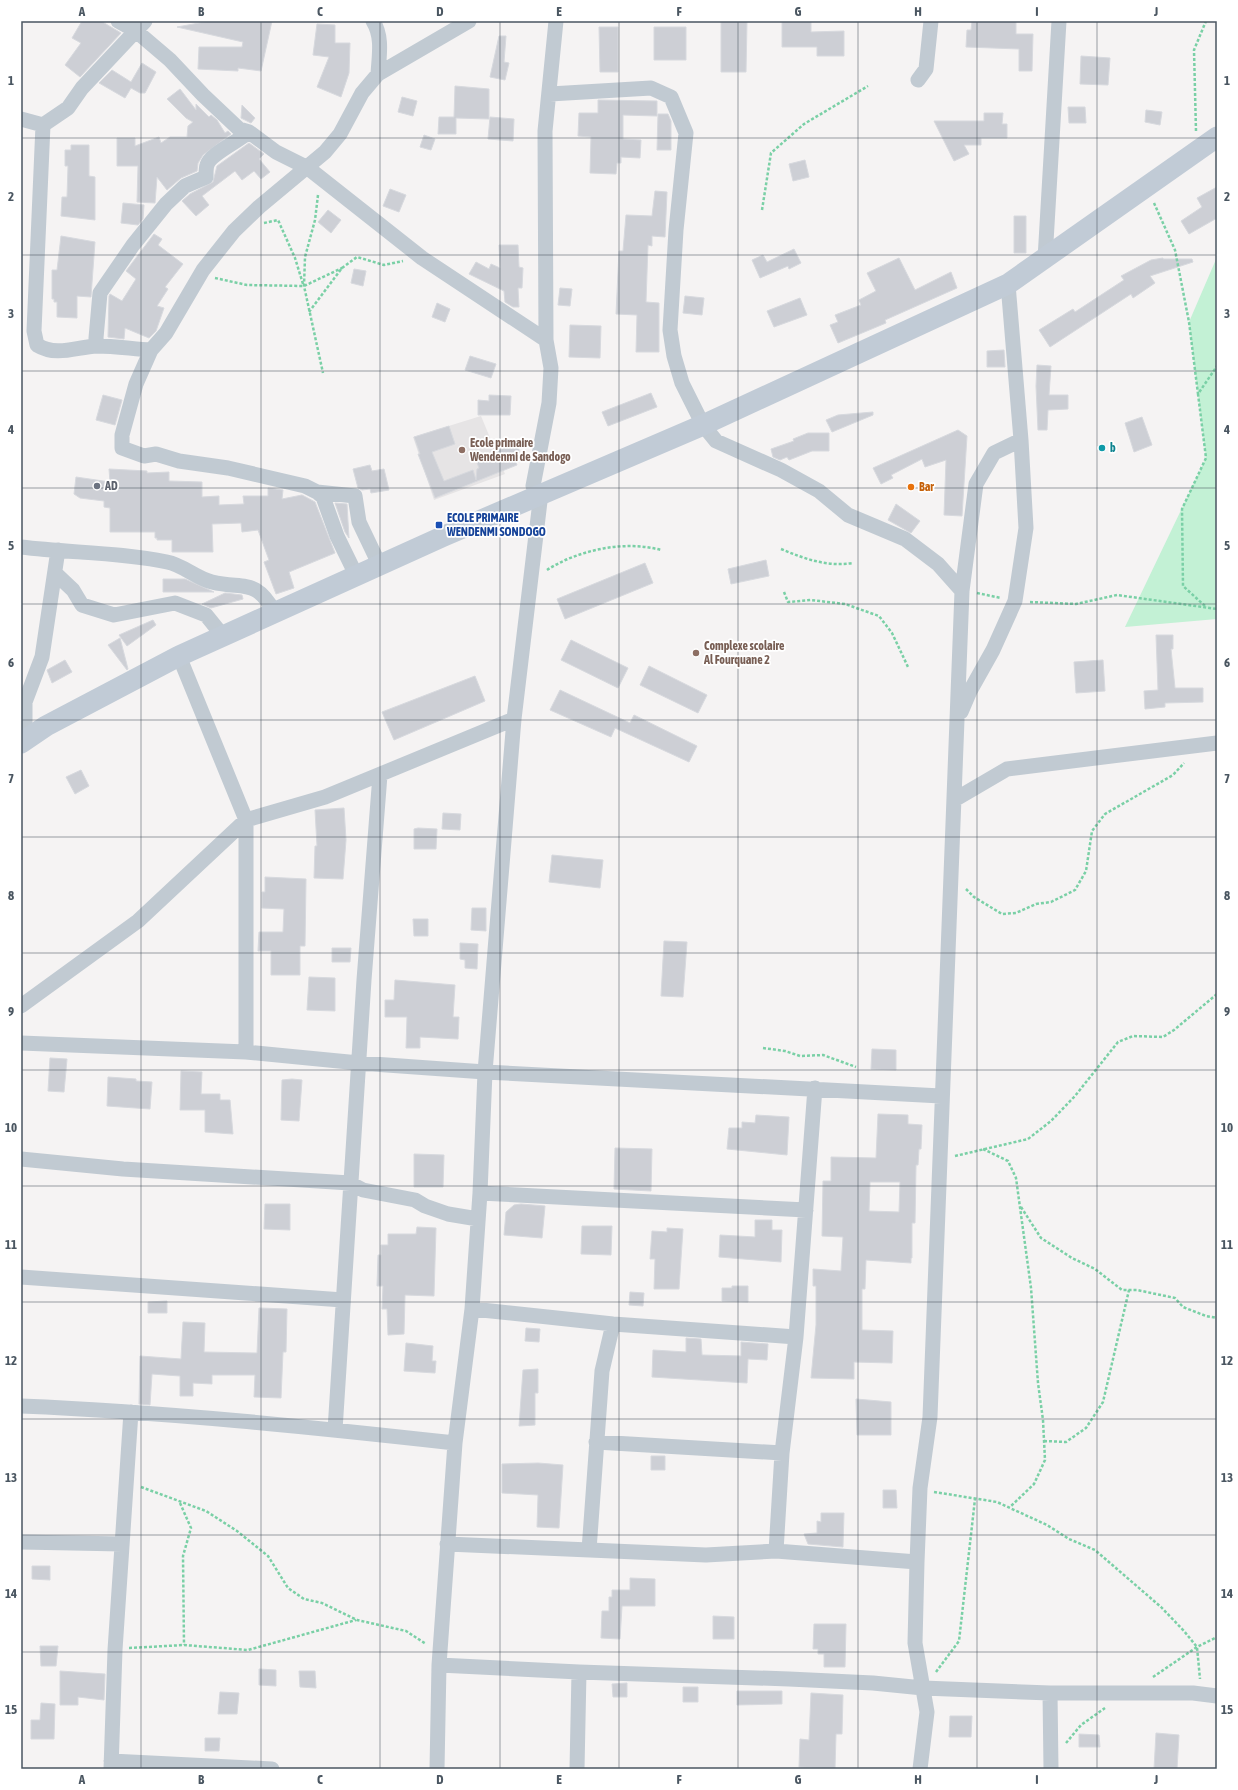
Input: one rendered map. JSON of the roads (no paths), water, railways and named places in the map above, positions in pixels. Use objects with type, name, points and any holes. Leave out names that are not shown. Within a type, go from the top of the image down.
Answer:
[{"type":"street","points":[[118,21],[141,26],[203,95],[239,129],[249,132],[276,152],[308,168],[422,258],[546,340]]},
{"type":"street","points":[[373,21],[380,40],[378,74]]},
{"type":"street","points":[[357,577],[337,536],[323,497],[317,492],[305,486],[228,468],[179,461],[156,454],[144,456],[122,448],[122,435],[136,384],[151,350],[166,333],[201,274],[234,231],[259,207],[308,168],[325,152],[340,134],[362,93],[378,74],[469,21]]},
{"type":"street","points":[[540,493],[533,486],[549,403],[551,368],[546,340],[545,132],[550,94],[556,21]]},
{"type":"street","points":[[918,80],[926,69],[931,21]]},
{"type":"street","points":[[1045,259],[1059,21]]},
{"type":"street","points":[[21,119],[43,125],[68,108],[82,88],[141,26]]},
{"type":"street","points":[[550,94],[651,88],[671,97],[686,133],[676,230],[670,330],[674,356],[682,383],[702,425],[716,441],[781,470],[819,491],[848,515],[905,539],[938,564],[962,591]]},
{"type":"street","points":[[43,125],[34,331],[37,345],[46,351],[58,352],[97,346],[151,350]]},
{"type":"street","points":[[97,346],[96,338],[100,293],[110,276],[166,204],[185,186],[206,177],[207,165],[211,158],[240,140],[249,132]]},
{"type":"street","points":[[23,741],[46,726],[180,656],[223,636],[357,577],[540,493],[702,425],[1008,284],[1217,137]]},
{"type":"street","points":[[958,720],[970,691],[993,650],[1015,601],[1026,528],[1021,440],[1008,284]]},
{"type":"street","points":[[920,1769],[927,1712],[915,1643],[917,1562],[920,1488],[930,1417],[941,1096],[952,874],[962,591],[976,484],[994,452],[1021,440]]},
{"type":"street","points":[[317,492],[355,496],[359,522],[380,566]]},
{"type":"street","points":[[437,1769],[440,1658],[446,1544],[455,1443],[472,1309],[480,1192],[485,1072],[514,719],[540,493]]},
{"type":"street","points":[[21,547],[111,554],[169,562],[211,582],[251,587],[268,600],[276,613]]},
{"type":"street","points":[[23,741],[25,702],[42,657],[56,573],[58,550]]},
{"type":"street","points":[[56,573],[73,590],[82,605],[114,615],[175,603],[206,616],[223,636]]},
{"type":"street","points":[[180,656],[246,820],[246,1052]]},
{"type":"street","points":[[21,1006],[138,921],[246,820],[325,797],[514,719]]},
{"type":"street","points":[[954,800],[1007,769],[1217,743]]},
{"type":"street","points":[[335,1430],[350,1183],[380,775]]},
{"type":"street","points":[[21,1043],[246,1052],[359,1063],[485,1072],[815,1088],[941,1096]]},
{"type":"street","points":[[776,1551],[782,1453],[796,1337],[815,1088]]},
{"type":"street","points":[[21,1160],[122,1169],[350,1183],[363,1190],[415,1200],[425,1206],[448,1214],[478,1219]]},
{"type":"street","points":[[480,1192],[806,1210]]},
{"type":"street","points":[[21,1277],[344,1300]]},
{"type":"street","points":[[472,1309],[613,1324],[796,1337]]},
{"type":"street","points":[[589,1550],[602,1371],[613,1324]]},
{"type":"street","points":[[21,1406],[131,1412],[335,1430],[455,1443]]},
{"type":"street","points":[[131,1412],[115,1650],[111,1765],[272,1769]]},
{"type":"street","points":[[596,1442],[782,1453]]},
{"type":"street","points":[[21,1542],[122,1544]]},
{"type":"street","points":[[446,1544],[706,1555],[776,1551],[917,1562]]},
{"type":"street","points":[[440,1658],[579,1672],[789,1679],[924,1688],[1050,1693],[1201,1694],[1217,1696]]},
{"type":"street","points":[[577,1769],[579,1672]]},
{"type":"street","points":[[1050,1693],[1051,1769]]},
{"type":"place","name":"b","points":[[1102,448]]},
{"type":"place","name":"Ecole primaire Wendenmi de Sandogo","points":[[462,450]]},
{"type":"place","name":"AD","points":[[97,486]]},
{"type":"place","name":"Bar","points":[[911,487]]},
{"type":"place","name":"ECOLE PRIMAIRE WENDENMI SONDOGO","points":[[439,525]]},
{"type":"place","name":"Complexe scolaire Al Fourquane 2","points":[[696,653]]}]
